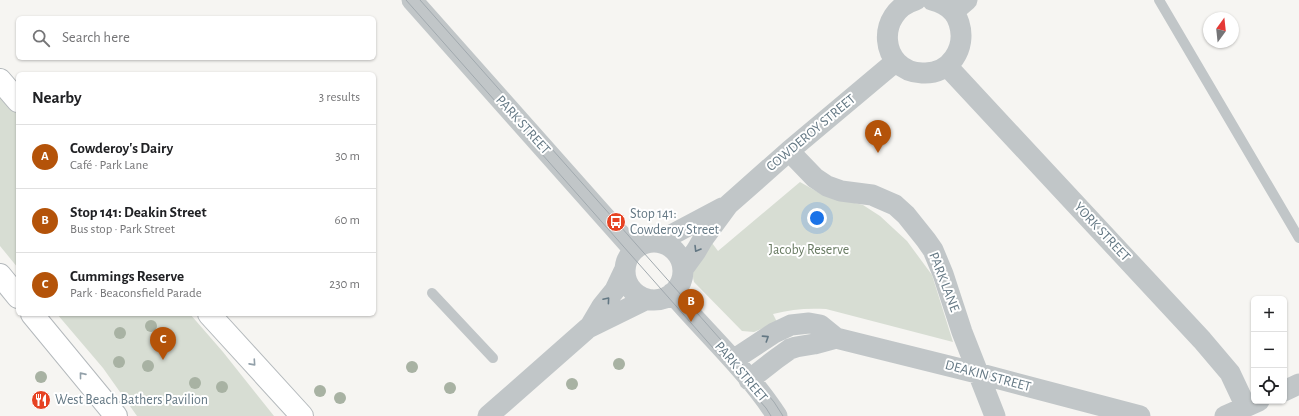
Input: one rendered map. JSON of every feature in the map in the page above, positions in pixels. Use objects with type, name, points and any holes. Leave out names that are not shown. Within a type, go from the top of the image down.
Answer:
[{"type":"main road","points":[[0,80],[16,99]]},
{"type":"main road","points":[[0,275],[16,294]]},
{"type":"main road","points":[[34,316],[116,416]]},
{"type":"main road","points":[[211,316],[302,416]]},
{"type":"street","name":"PARK STREET","points":[[412,0],[634,250]]},
{"type":"street","points":[[903,3],[892,18],[887,29],[887,42],[895,62],[910,70],[922,73],[936,72],[947,66],[956,56],[961,44],[961,31],[957,19],[960,6],[940,3],[932,0]]},
{"type":"street","name":"COWDEROY STREET","points":[[683,269],[728,205],[789,151],[895,62]]},
{"type":"street","name":"YORK STREET","points":[[947,66],[1202,340],[1230,373],[1251,401]]},
{"type":"street","name":"PARK LANE","points":[[789,151],[814,178],[821,183],[841,190],[864,193],[881,198],[895,205],[906,215],[926,240],[933,250],[943,274],[962,332],[995,416]]},
{"type":"street","name":"COWDEROY STREET","points":[[658,242],[728,205]]},
{"type":"street","points":[[588,328],[602,306],[615,290],[624,271],[627,258],[634,250],[644,243],[658,242],[666,244],[672,249],[681,262],[683,269],[680,284],[672,293],[662,299],[654,300],[647,299],[633,292],[625,279],[624,271]]},
{"type":"street","name":"PARK STREET","points":[[672,293],[733,360],[770,405],[777,416]]},
{"type":"street","points":[[488,416],[588,328],[647,299]]},
{"type":"street","name":"DEAKIN STREET","points":[[733,360],[774,333],[791,325],[809,323],[820,325],[836,338],[977,372],[1140,416]]},
{"type":"street","name":"DEAKIN STREET","points":[[749,380],[790,349],[836,338]]},
{"type":"street","points":[[1287,390],[1299,384]]},
{"type":"street","points":[[1225,416],[1253,404]]},
{"type":"lane","points":[[1159,0],[1299,238]]},
{"type":"lane","points":[[432,293],[493,358]]},
{"type":"green space","points":[[0,94],[16,113],[16,266],[0,246]]},
{"type":"green space","name":"Jacoby Reserve","points":[[800,182],[823,195],[863,205],[880,216],[907,241],[932,275],[953,342],[826,309],[800,309],[773,314],[777,322],[754,332],[742,331],[694,282],[693,271],[697,261],[712,243],[718,251]]},
{"type":"green space","points":[[59,316],[192,316],[223,352],[274,416],[137,416],[103,368]]},
{"type":"tram line","points":[[406,0],[766,408],[771,416]]},
{"type":"tram line","points":[[420,0],[736,357],[774,402],[783,416]]},
{"type":"place","name":"Cowderoy's Dairy","points":[[878,153]]},
{"type":"place","name":"Stop 141: Cowderoy Street","points":[[616,222]]},
{"type":"place","name":"Stop 141: Deakin Street","points":[[691,322]]},
{"type":"place","name":"Cummings Reserve","points":[[163,360]]},
{"type":"place","name":"West Beach Bathers Pavilion","points":[[41,400]]}]
